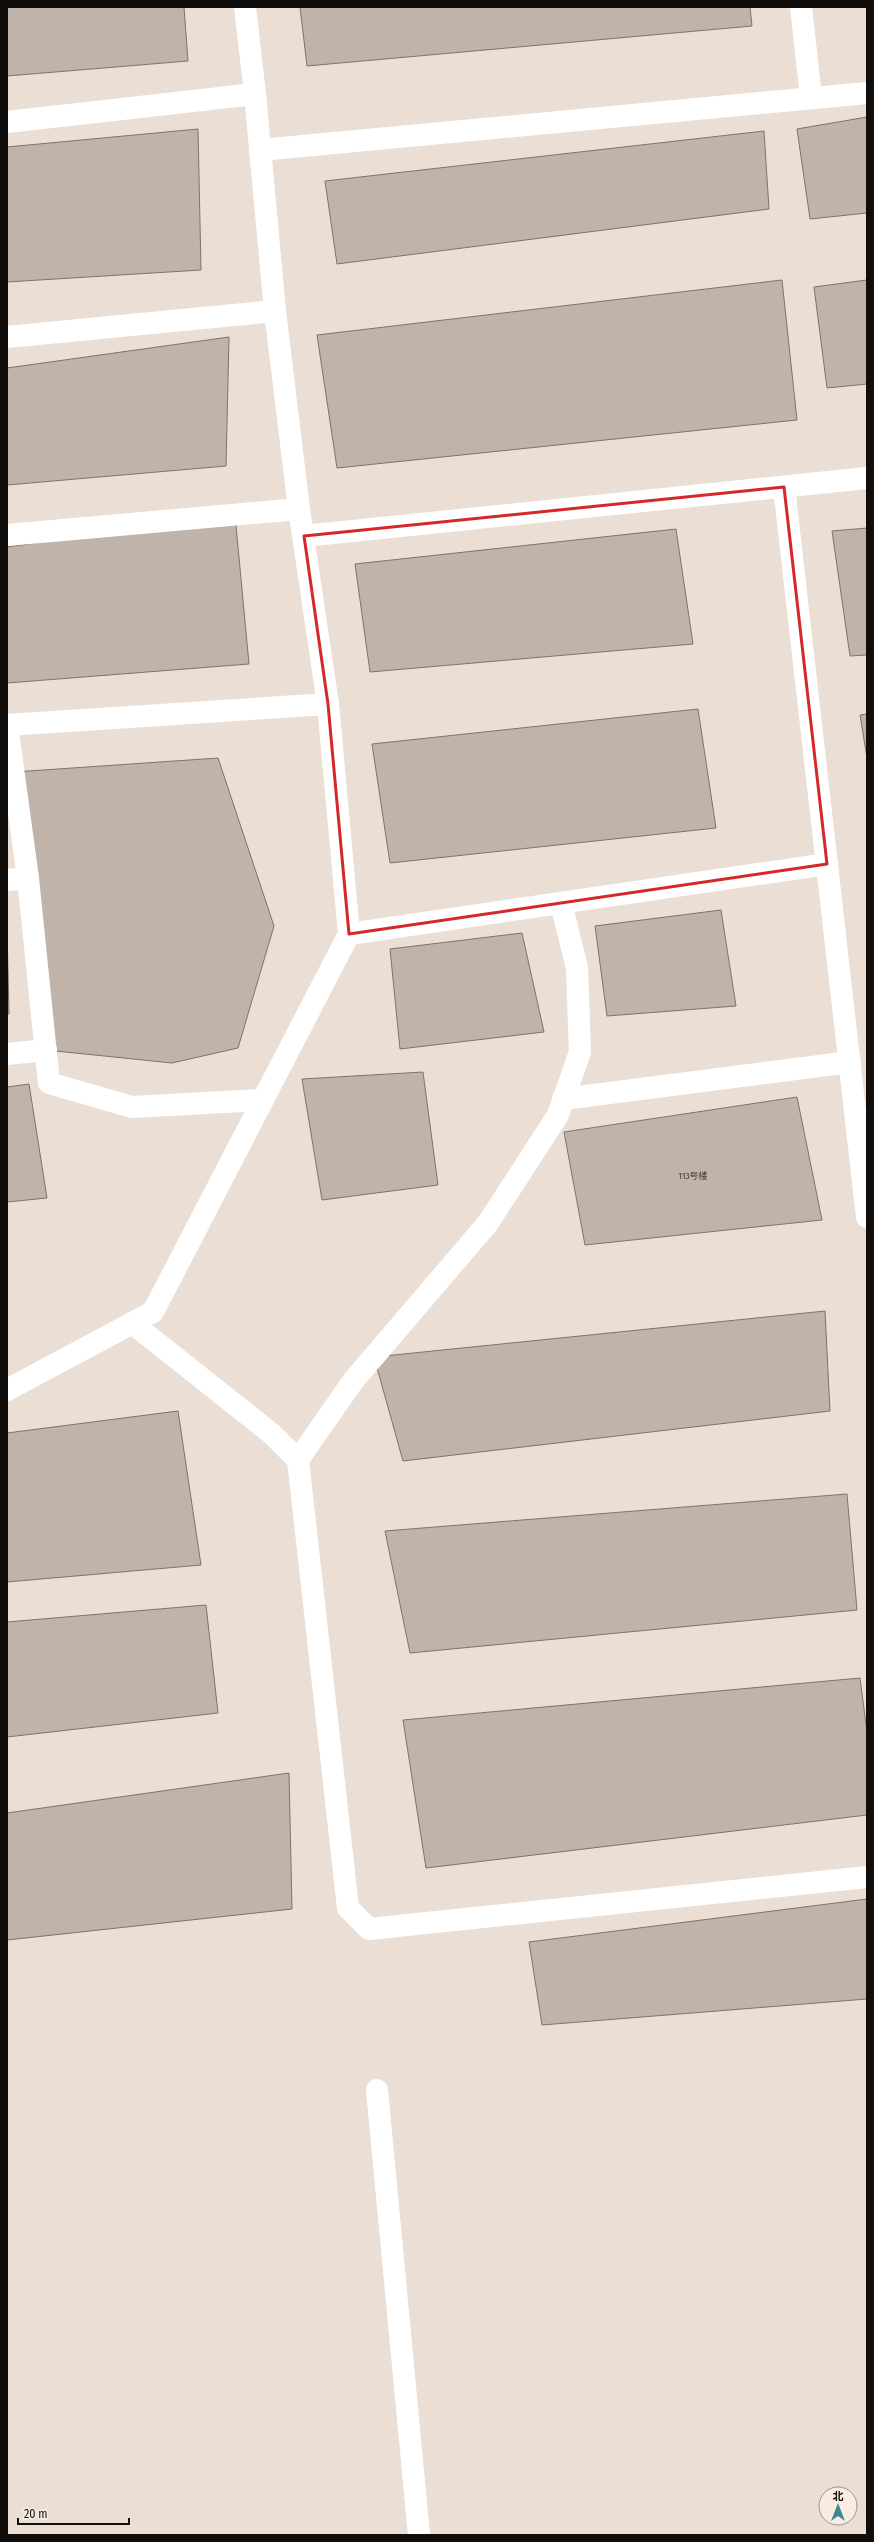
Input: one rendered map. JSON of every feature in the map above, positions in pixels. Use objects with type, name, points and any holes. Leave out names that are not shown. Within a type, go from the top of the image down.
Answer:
[{"type":"street","points":[[7,1390],[153,1312],[349,934],[328,704],[299,510],[275,311],[256,94],[245,7]]},
{"type":"street","points":[[801,7],[811,97]]},
{"type":"street","points":[[260,150],[811,97],[867,93]]},
{"type":"street","points":[[7,122],[256,94]]},
{"type":"street","points":[[7,336],[275,311]]},
{"type":"street","points":[[304,536],[867,478]]},
{"type":"street","points":[[784,487],[867,1216]]},
{"type":"street","points":[[7,535],[299,510]]},
{"type":"street","points":[[262,1100],[132,1107],[49,1083],[28,878],[7,725],[328,704]]},
{"type":"street","points":[[349,934],[827,864]]},
{"type":"street","points":[[7,880],[28,878]]},
{"type":"street","points":[[298,1460],[353,1381],[488,1223],[558,1115],[580,1052],[577,968],[561,903]]},
{"type":"street","points":[[7,1054],[46,1050]]},
{"type":"street","points":[[563,1099],[850,1062]]},
{"type":"street","points":[[132,1323],[272,1434],[298,1460],[348,1908],[368,1929],[867,1877]]},
{"type":"street","points":[[377,2090],[419,2535]]},
{"type":"highlighted area","points":[[784,487],[827,864],[349,934],[328,704],[304,536]]},
{"type":"building","points":[[7,7],[184,7],[188,61],[7,76]]},
{"type":"building","points":[[300,7],[750,7],[752,26],[307,66]]},
{"type":"building","points":[[867,117],[867,213],[810,219],[797,129]]},
{"type":"building","points":[[198,129],[201,270],[7,282],[7,147]]},
{"type":"building","points":[[764,131],[769,209],[337,264],[325,181]]},
{"type":"building","points":[[782,280],[797,420],[337,468],[317,335]]},
{"type":"building","points":[[867,280],[867,384],[827,388],[814,287]]},
{"type":"building","points":[[229,337],[226,466],[7,485],[7,368]]},
{"type":"building","points":[[235,515],[249,664],[7,683],[7,547]]},
{"type":"building","points":[[867,528],[867,655],[850,656],[832,531]]},
{"type":"building","points":[[676,529],[693,644],[370,672],[355,564]]},
{"type":"building","points":[[698,709],[716,828],[390,863],[372,744]]},
{"type":"building","points":[[867,714],[867,758],[860,715]]},
{"type":"building","points":[[218,758],[274,926],[238,1048],[172,1063],[46,1050],[14,772]]},
{"type":"building","points":[[721,910],[736,1006],[607,1016],[595,926]]},
{"type":"building","points":[[7,928],[9,1014],[7,1014]]},
{"type":"building","points":[[522,933],[544,1032],[400,1049],[390,949]]},
{"type":"building","points":[[423,1072],[438,1185],[322,1200],[302,1079]]},
{"type":"building","points":[[29,1084],[47,1198],[7,1202],[7,1087]]},
{"type":"building","points":[[797,1097],[822,1220],[585,1245],[564,1132]]},
{"type":"building","points":[[825,1311],[830,1411],[403,1461],[374,1357]]},
{"type":"building","points":[[178,1411],[201,1565],[7,1582],[7,1433]]},
{"type":"building","points":[[847,1494],[857,1610],[410,1653],[385,1531]]},
{"type":"building","points":[[206,1605],[218,1713],[7,1737],[7,1622]]},
{"type":"building","points":[[860,1678],[867,1732],[867,1815],[426,1868],[403,1720]]},
{"type":"building","points":[[289,1773],[292,1909],[7,1940],[7,1813]]},
{"type":"building","points":[[867,1899],[867,1999],[542,2025],[529,1942]]}]
